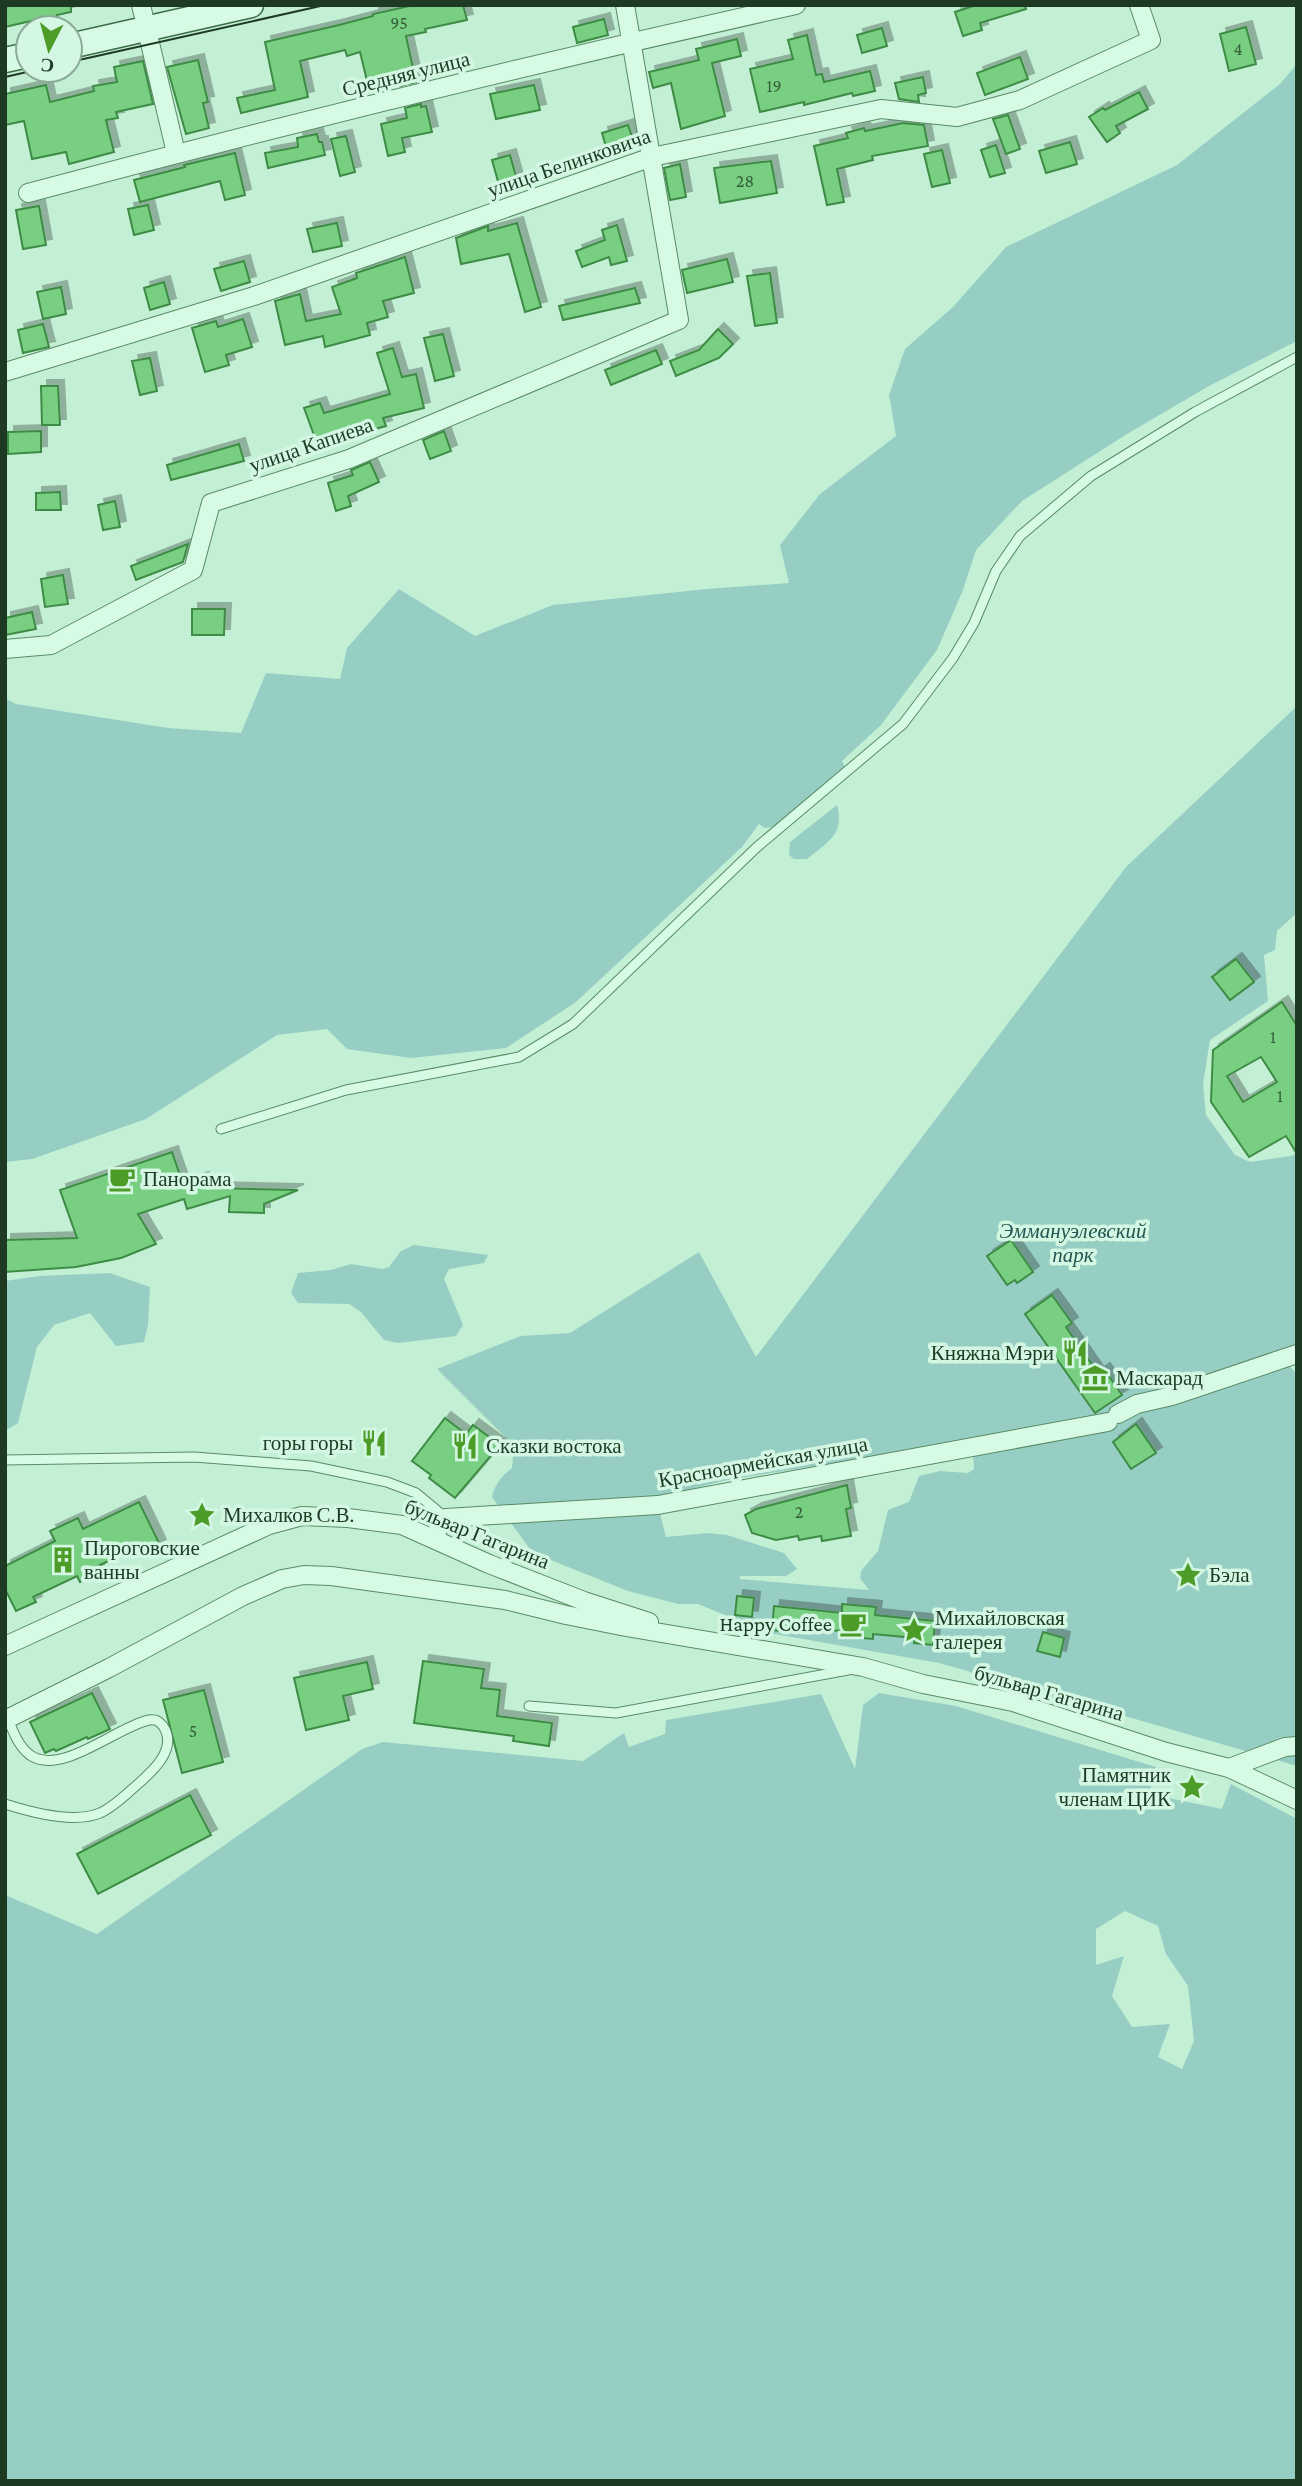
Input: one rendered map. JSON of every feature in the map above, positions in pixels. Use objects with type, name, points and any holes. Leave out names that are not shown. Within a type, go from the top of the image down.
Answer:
[{"type":"main road","points":[[84,41],[144,17],[251,5]]},
{"type":"street","points":[[625,5],[652,157]]},
{"type":"street","name":"Средняя улица","points":[[28,192],[176,153],[796,5]]},
{"type":"street","name":"улица Белинковича","points":[[5,372],[254,296],[652,157],[881,108],[957,117],[1020,100],[1151,40],[1139,5]]},
{"type":"street","points":[[144,17],[176,153]]},
{"type":"street","name":"улица Капиева","points":[[5,649],[51,645],[193,570],[211,503],[349,459],[678,320],[652,157]]},
{"type":"street","name":"Красноармейская улица","points":[[446,1518],[658,1504],[1113,1418],[1137,1404],[1172,1396],[1297,1354]]},
{"type":"street","name":"бульвар Гагарина","points":[[5,1646],[269,1525],[302,1516],[348,1518],[402,1525],[489,1564],[584,1601],[699,1639]]},
{"type":"street","points":[[434,1538],[446,1518]]},
{"type":"street","name":"бульвар Гагарина","points":[[6,1719],[109,1668],[243,1596],[282,1579],[304,1575],[331,1576],[505,1600],[578,1618],[863,1667],[923,1684],[1013,1702],[1166,1752],[1229,1768],[1297,1800]]},
{"type":"street","points":[[1229,1768],[1285,1747],[1297,1746]]},
{"type":"lane","points":[[221,1129],[346,1090],[519,1057],[573,1024],[757,847],[903,724],[953,659],[974,623],[996,571],[1020,536],[1091,476],[1195,412],[1297,357]]},
{"type":"lane","points":[[5,1460],[194,1457],[311,1466],[387,1482],[416,1493],[446,1518]]},
{"type":"lane","points":[[530,1706],[616,1713],[863,1667]]},
{"type":"lane","points":[[5,1804],[32,1813],[70,1817],[98,1814],[119,1802],[145,1777],[166,1754],[168,1741],[160,1722],[153,1719],[135,1724],[71,1757],[46,1759],[32,1756],[21,1745],[6,1719]]},
{"type":"green space","points":[[1297,64],[1297,341],[1209,386],[1022,501],[976,550],[963,590],[937,650],[881,725],[842,761],[845,767],[836,778],[779,826],[765,828],[759,824],[742,847],[576,1002],[506,1048],[411,1058],[347,1049],[327,1029],[277,1035],[146,1119],[32,1159],[5,1162],[5,698],[16,704],[168,728],[241,733],[266,673],[340,679],[347,648],[399,589],[475,636],[553,605],[789,583],[780,545],[820,494],[896,436],[889,395],[905,349],[953,307],[1006,247],[1177,165],[1280,84]]},
{"type":"green space","name":"Эммануэлевский парк","points":[[1297,706],[1297,913],[1277,931],[1275,950],[1264,955],[1268,1001],[1210,1040],[1203,1084],[1206,1115],[1235,1155],[1250,1162],[1297,1153],[1297,1350],[1279,1356],[1297,1374],[1297,1766],[1087,1705],[1078,1708],[1057,1705],[994,1684],[968,1671],[939,1663],[769,1633],[698,1604],[678,1604],[628,1591],[543,1557],[530,1549],[492,1497],[499,1481],[512,1468],[514,1446],[437,1369],[521,1336],[570,1333],[699,1252],[756,1357],[1126,867]],"holes":[[[948,1445],[962,1447],[973,1456],[974,1469],[968,1473],[940,1471],[919,1476],[909,1502],[888,1510],[878,1551],[861,1571],[860,1578],[869,1590],[739,1579],[741,1576],[786,1576],[797,1569],[784,1553],[727,1535],[708,1533],[666,1537],[656,1498],[727,1480]]]},
{"type":"green space","points":[[837,805],[839,823],[828,842],[807,859],[794,859],[789,855],[790,842]]},
{"type":"green space","points":[[414,1245],[488,1255],[484,1263],[449,1269],[444,1279],[463,1325],[456,1336],[398,1343],[384,1340],[361,1312],[349,1304],[298,1303],[291,1293],[298,1273],[331,1270],[351,1264],[382,1269],[389,1267],[401,1251]]},
{"type":"green space","points":[[110,1273],[150,1287],[148,1325],[144,1342],[116,1346],[90,1313],[54,1325],[37,1347],[18,1423],[5,1431],[5,1281],[39,1276]]},
{"type":"green space","points":[[879,1693],[956,1706],[1156,1767],[1149,1794],[1222,1809],[1231,1784],[1297,1819],[1297,2481],[5,2481],[5,1895],[97,1934],[362,1749],[383,1742],[583,1761],[624,1733],[629,1747],[665,1734],[666,1720],[821,1694],[855,1769],[863,1705]],"holes":[[[1125,1911],[1158,1926],[1166,1954],[1188,1986],[1194,2041],[1182,2069],[1158,2057],[1170,2024],[1132,2027],[1112,1996],[1124,1956],[1096,1965],[1096,1929]]]},
{"type":"building","points":[[71,5],[71,12],[14,14],[14,25],[5,27],[5,7]]},
{"type":"building","points":[[414,5],[463,5],[467,20],[406,36],[416,82],[400,86],[399,82],[369,89],[360,52],[347,56],[345,50],[300,61],[308,97],[241,113],[237,98],[275,90],[265,42]]},
{"type":"building","points":[[976,5],[1025,5],[1026,9],[980,23],[982,30],[963,36],[955,12]]},
{"type":"building","points":[[604,19],[608,35],[577,43],[573,27]]},
{"type":"building","points":[[1246,27],[1256,64],[1229,71],[1220,34]]},
{"type":"building","points":[[882,28],[887,46],[862,53],[857,35]]},
{"type":"building","points":[[807,35],[816,75],[822,74],[824,82],[870,71],[875,91],[853,96],[852,93],[760,112],[750,69],[793,59],[788,40]]},
{"type":"building","points":[[737,39],[741,56],[712,63],[725,116],[681,129],[671,83],[653,88],[649,72],[699,60],[696,49]]},
{"type":"building","points":[[1020,57],[1028,79],[985,95],[977,73]]},
{"type":"building","points":[[198,60],[208,102],[203,103],[209,128],[186,134],[167,67]]},
{"type":"building","points":[[143,61],[153,104],[116,112],[118,118],[106,120],[114,152],[69,164],[66,152],[32,159],[24,121],[5,125],[5,94],[46,85],[50,102],[94,91],[93,86],[117,82],[114,67]]},
{"type":"building","points":[[923,77],[926,93],[918,95],[919,102],[899,99],[895,83]]},
{"type":"building","points":[[534,85],[540,110],[496,119],[490,94]]},
{"type":"building","points":[[1139,92],[1148,109],[1116,126],[1120,133],[1107,142],[1089,117]]},
{"type":"building","points":[[421,104],[421,107],[426,106],[432,132],[402,138],[405,152],[388,156],[381,124],[407,118],[405,108]]},
{"type":"building","points":[[1008,115],[1020,149],[1006,154],[993,119]]},
{"type":"building","points":[[903,123],[924,125],[928,146],[872,156],[873,160],[837,169],[844,202],[827,205],[814,146],[848,138],[846,133],[864,128],[865,131]]},
{"type":"building","points":[[628,125],[635,145],[608,154],[602,133]]},
{"type":"building","points":[[317,134],[325,155],[268,168],[265,153],[298,147],[297,138]]},
{"type":"building","points":[[346,136],[355,172],[340,176],[331,139]]},
{"type":"building","points":[[1070,142],[1077,164],[1046,173],[1039,151]]},
{"type":"building","points":[[996,145],[1005,173],[990,177],[981,150]]},
{"type":"building","points":[[942,150],[950,183],[932,187],[924,154]]},
{"type":"building","points":[[235,153],[245,195],[225,200],[220,181],[140,202],[134,180]]},
{"type":"building","points":[[510,155],[517,180],[499,185],[492,160]]},
{"type":"building","points":[[771,161],[777,193],[720,203],[714,168]]},
{"type":"building","points":[[680,164],[686,197],[670,200],[664,168]]},
{"type":"building","points":[[148,205],[154,230],[134,235],[128,209]]},
{"type":"building","points":[[39,206],[46,245],[23,249],[16,210]]},
{"type":"building","points":[[337,223],[342,246],[313,252],[307,229]]},
{"type":"building","points":[[517,223],[541,307],[525,312],[509,254],[461,264],[456,238],[488,226],[488,231]]},
{"type":"building","points":[[617,225],[627,261],[611,265],[609,257],[582,267],[576,251],[605,240],[602,230]]},
{"type":"building","points":[[405,257],[414,293],[383,301],[388,317],[367,323],[370,335],[325,347],[323,336],[285,345],[275,301],[300,294],[306,321],[341,314],[332,287],[357,278],[356,273]]},
{"type":"building","points":[[727,259],[733,282],[687,293],[682,270]]},
{"type":"building","points":[[244,261],[250,282],[221,291],[214,269]]},
{"type":"building","points":[[770,273],[777,323],[755,326],[747,276]]},
{"type":"building","points":[[164,282],[170,304],[150,310],[144,288]]},
{"type":"building","points":[[61,287],[66,314],[43,319],[37,292]]},
{"type":"building","points":[[635,288],[640,303],[563,320],[559,306]]},
{"type":"building","points":[[243,319],[252,347],[226,355],[229,365],[205,372],[192,328],[216,321],[218,327]]},
{"type":"building","points":[[43,324],[49,347],[23,353],[18,330]]},
{"type":"building","points":[[718,329],[733,344],[719,358],[676,376],[670,361],[699,350]]},
{"type":"building","points":[[443,334],[454,376],[435,381],[424,338]]},
{"type":"building","points":[[393,348],[402,377],[416,374],[424,408],[383,418],[386,426],[357,434],[356,432],[318,446],[304,408],[320,403],[324,413],[390,394],[377,353]]},
{"type":"building","points":[[656,350],[662,364],[611,385],[605,370]]},
{"type":"building","points":[[150,358],[157,391],[140,395],[132,361]]},
{"type":"building","points":[[41,386],[58,386],[60,425],[42,425]]},
{"type":"building","points":[[41,431],[41,452],[8,454],[8,432]]},
{"type":"building","points":[[444,431],[451,451],[430,459],[423,440]]},
{"type":"building","points":[[239,444],[244,461],[171,480],[167,465]]},
{"type":"building","points":[[370,462],[379,482],[348,496],[351,506],[336,511],[328,483],[353,475],[351,470]]},
{"type":"building","points":[[60,492],[61,510],[36,510],[36,493]]},
{"type":"building","points":[[115,501],[120,527],[103,530],[98,505]]},
{"type":"building","points":[[188,544],[183,562],[136,580],[131,566]]},
{"type":"building","points":[[63,575],[68,604],[45,607],[41,579]]},
{"type":"building","points":[[192,609],[225,609],[224,635],[192,635]]},
{"type":"building","points":[[32,612],[36,629],[5,635],[5,618]]},
{"type":"building","points":[[1236,959],[1254,982],[1230,1000],[1212,977]]},
{"type":"building","points":[[1282,1002],[1297,1026],[1297,1154],[1286,1136],[1249,1157],[1211,1102],[1213,1050]],"holes":[[[1261,1057],[1277,1082],[1243,1102],[1227,1076]]]},
{"type":"building","points":[[172,1152],[183,1184],[203,1178],[206,1188],[298,1190],[264,1204],[264,1213],[229,1212],[230,1196],[187,1209],[184,1199],[138,1214],[156,1244],[121,1258],[76,1267],[5,1272],[5,1240],[77,1238],[60,1190]]},
{"type":"building","points":[[1011,1240],[1033,1272],[1017,1283],[1015,1280],[1007,1285],[987,1256]]},
{"type":"building","points":[[1052,1295],[1072,1323],[1066,1327],[1098,1373],[1104,1369],[1122,1395],[1095,1413],[1025,1314]]},
{"type":"building","points":[[445,1418],[466,1434],[473,1425],[500,1445],[455,1498],[412,1461]]},
{"type":"building","points":[[1136,1424],[1156,1453],[1131,1469],[1113,1442]]},
{"type":"building","points":[[847,1485],[851,1508],[846,1509],[851,1536],[822,1541],[821,1536],[776,1540],[752,1533],[745,1515],[756,1509]]},
{"type":"building","name":"Пироговские ванны","points":[[139,1502],[160,1545],[141,1555],[137,1547],[96,1567],[99,1573],[80,1582],[77,1576],[33,1597],[36,1602],[16,1611],[5,1589],[5,1566],[55,1541],[50,1531],[78,1518],[83,1529]]},
{"type":"building","points":[[737,1596],[754,1598],[752,1617],[735,1615]]},
{"type":"building","name":"Happy Coffee","points":[[842,1604],[876,1607],[875,1615],[935,1621],[933,1645],[914,1643],[915,1638],[873,1634],[873,1639],[840,1636],[840,1631],[792,1627],[791,1632],[772,1630],[774,1606],[842,1613]]},
{"type":"building","points":[[1043,1632],[1064,1638],[1060,1657],[1037,1651]]},
{"type":"building","points":[[423,1661],[484,1669],[481,1688],[500,1690],[497,1716],[552,1723],[549,1746],[513,1741],[514,1736],[414,1723]]},
{"type":"building","points":[[367,1662],[373,1689],[343,1696],[349,1720],[306,1730],[294,1678]]},
{"type":"building","points":[[204,1690],[223,1762],[182,1773],[163,1700]]},
{"type":"building","points":[[92,1693],[110,1729],[45,1753],[30,1722]]},
{"type":"building","points":[[190,1795],[211,1835],[98,1894],[77,1854]]},
{"type":"tram line","points":[[84,59],[325,5]]},
{"type":"tram line","points":[[5,77],[14,75]]},
{"type":"place","name":"Панорама","points":[[122,1179]]},
{"type":"place","name":"Княжна Мэри","points":[[1075,1353]]},
{"type":"place","name":"Маскарад","points":[[1095,1378]]},
{"type":"place","name":"горы горы","points":[[374,1443]]},
{"type":"place","name":"Сказки востока","points":[[465,1446]]},
{"type":"place","name":"Михалков С.В.","points":[[202,1515]]},
{"type":"place","name":"Пироговские ванны","points":[[63,1560]]},
{"type":"place","name":"Бэла","points":[[1188,1575]]},
{"type":"place","name":"Happy Coffee","points":[[853,1624]]},
{"type":"place","name":"Михайловская галерея","points":[[914,1630]]},
{"type":"place","name":"Памятник членам ЦИК","points":[[1192,1787]]}]
